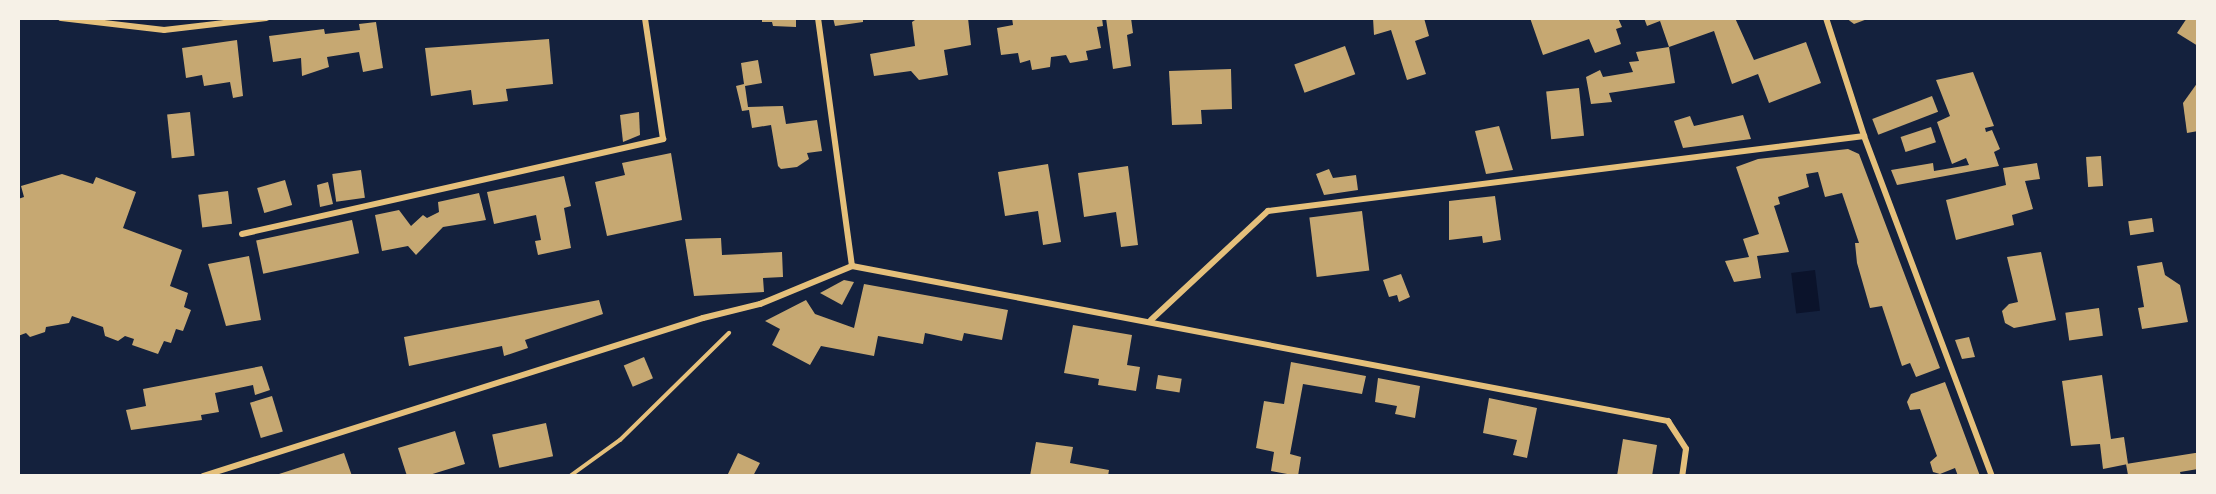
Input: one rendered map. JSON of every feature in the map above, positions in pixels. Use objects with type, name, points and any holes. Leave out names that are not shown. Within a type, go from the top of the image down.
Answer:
[{"type":"street","points":[[61,18],[164,30],[266,18]]},
{"type":"street","points":[[242,234],[663,139],[645,18]]},
{"type":"street","points":[[818,18],[852,266]]},
{"type":"street","points":[[1826,18],[1864,136],[1992,476]]},
{"type":"street","points":[[1151,320],[1268,211],[1864,136]]},
{"type":"street","points":[[203,476],[703,318],[760,304],[852,266],[1151,320],[1668,421],[1686,449],[1682,476]]},
{"type":"path","points":[[570,476],[620,440],[732,329]]},
{"type":"water","points":[[1815,270],[1820,311],[1796,314],[1791,273]]},
{"type":"building","points":[[762,18],[796,18],[796,27],[773,26],[772,22],[762,22]]},
{"type":"building","points":[[833,18],[863,18],[863,22],[835,26]]},
{"type":"building","points":[[918,18],[968,18],[971,45],[944,50],[948,75],[919,80],[911,71],[874,76],[870,54],[915,46],[912,22]]},
{"type":"building","points":[[1012,18],[1102,18],[1103,26],[1097,27],[1101,48],[1086,51],[1088,60],[1070,63],[1066,55],[1051,57],[1050,67],[1032,70],[1030,60],[1020,63],[1018,53],[1001,55],[997,28],[1013,25]]},
{"type":"building","points":[[1106,18],[1131,18],[1133,33],[1127,35],[1131,66],[1113,69]]},
{"type":"building","points":[[1373,18],[1424,18],[1429,36],[1415,41],[1426,74],[1407,80],[1391,30],[1374,35]]},
{"type":"building","points":[[1530,18],[1618,18],[1622,27],[1616,29],[1621,44],[1595,53],[1589,39],[1543,55]]},
{"type":"building","points":[[1644,18],[1735,18],[1754,60],[1806,42],[1821,83],[1769,103],[1758,74],[1732,84],[1714,31],[1669,47],[1660,21],[1647,26]]},
{"type":"building","points":[[1846,18],[1870,18],[1854,24]]},
{"type":"building","points":[[2187,18],[2198,18],[2198,46],[2177,33]]},
{"type":"building","points":[[376,22],[383,68],[363,72],[359,52],[327,57],[329,67],[302,76],[301,58],[273,62],[269,36],[324,29],[325,34],[360,30],[359,24]]},
{"type":"building","points":[[549,39],[553,84],[506,89],[508,101],[473,105],[471,90],[431,96],[425,48]]},
{"type":"building","points":[[237,40],[243,96],[233,98],[230,82],[204,86],[202,75],[186,78],[182,48]]},
{"type":"building","points":[[1345,46],[1355,74],[1305,93],[1294,64]]},
{"type":"building","points":[[1669,47],[1675,83],[1609,93],[1612,102],[1591,104],[1586,77],[1600,70],[1603,77],[1633,72],[1629,62],[1639,61],[1636,52]]},
{"type":"building","points":[[758,60],[762,83],[745,86],[748,107],[783,106],[786,124],[817,120],[822,151],[807,153],[809,159],[797,167],[781,169],[778,166],[771,125],[752,128],[749,110],[742,111],[736,86],[744,84],[741,63]]},
{"type":"building","points":[[1231,69],[1232,109],[1201,110],[1202,124],[1172,125],[1169,71]]},
{"type":"building","points":[[1973,72],[1994,126],[1985,128],[1986,132],[1992,130],[2000,149],[1994,152],[1999,166],[1897,185],[1891,170],[1933,163],[1934,171],[1969,165],[1966,158],[1952,164],[1937,122],[1950,116],[1936,80]]},
{"type":"building","points":[[2198,82],[2198,131],[2187,133],[2183,103]]},
{"type":"building","points":[[1579,88],[1584,136],[1551,139],[1546,91]]},
{"type":"building","points":[[1932,96],[1938,112],[1878,135],[1872,119]]},
{"type":"building","points":[[190,112],[195,156],[172,158],[167,114]]},
{"type":"building","points":[[639,112],[640,135],[623,142],[620,115]]},
{"type":"building","points":[[1743,115],[1751,139],[1683,148],[1674,121],[1690,116],[1694,126]]},
{"type":"building","points":[[1499,126],[1513,170],[1486,174],[1475,131]]},
{"type":"building","points":[[1931,127],[1936,142],[1906,152],[1901,137]]},
{"type":"building","points":[[1848,149],[1859,154],[1940,368],[1916,377],[1910,363],[1902,366],[1882,306],[1870,308],[1857,263],[1855,243],[1859,243],[1842,193],[1825,197],[1818,172],[1806,174],[1809,187],[1778,197],[1780,204],[1774,206],[1789,252],[1757,256],[1761,278],[1734,282],[1725,261],[1749,257],[1743,239],[1759,234],[1736,167],[1758,159]]},
{"type":"building","points":[[671,153],[682,220],[607,236],[595,182],[625,175],[622,163]]},
{"type":"building","points":[[2101,156],[2103,186],[2088,187],[2086,157]]},
{"type":"building","points":[[2037,163],[2040,179],[2025,181],[2033,209],[2012,215],[2014,225],[1956,240],[1946,200],[2006,185],[2003,168]]},
{"type":"building","points":[[1048,164],[1061,242],[1043,245],[1038,211],[1005,216],[998,172]]},
{"type":"building","points":[[1128,166],[1138,245],[1121,247],[1116,212],[1084,217],[1078,173]]},
{"type":"building","points":[[1329,169],[1333,178],[1356,175],[1358,190],[1324,195],[1316,174]]},
{"type":"building","points":[[361,170],[365,198],[336,202],[332,174]]},
{"type":"building","points":[[62,174],[93,184],[96,177],[136,192],[123,228],[182,250],[170,286],[188,293],[184,307],[191,310],[183,331],[176,329],[171,343],[164,341],[158,354],[132,345],[134,339],[125,336],[118,341],[105,336],[103,327],[72,316],[69,323],[46,327],[45,332],[30,337],[26,333],[18,336],[18,199],[24,197],[21,186]]},
{"type":"building","points":[[564,176],[571,206],[564,208],[571,248],[538,255],[535,241],[541,240],[536,215],[494,224],[487,192]]},
{"type":"building","points":[[285,180],[292,205],[264,213],[257,188]]},
{"type":"building","points":[[328,182],[333,204],[320,207],[317,185]]},
{"type":"building","points":[[228,191],[232,224],[202,227],[198,195]]},
{"type":"building","points":[[479,193],[486,220],[443,227],[416,255],[408,246],[382,251],[375,215],[399,210],[411,226],[423,215],[427,218],[439,212],[438,202]]},
{"type":"building","points":[[1495,196],[1501,240],[1483,243],[1482,236],[1449,240],[1449,201]]},
{"type":"building","points":[[1362,211],[1369,271],[1317,277],[1309,217]]},
{"type":"building","points":[[2152,218],[2154,232],[2130,235],[2128,221]]},
{"type":"building","points":[[352,220],[359,253],[263,274],[256,240]]},
{"type":"building","points":[[721,238],[722,255],[782,252],[783,277],[763,278],[764,292],[694,296],[685,239]]},
{"type":"building","points":[[2041,252],[2056,320],[2014,328],[2005,323],[2002,311],[2009,304],[2018,302],[2007,257]]},
{"type":"building","points":[[249,256],[261,320],[226,326],[208,264]]},
{"type":"building","points":[[2162,262],[2165,275],[2180,285],[2188,322],[2142,329],[2138,308],[2144,307],[2137,266]]},
{"type":"building","points":[[1401,274],[1410,297],[1399,302],[1397,295],[1389,297],[1383,280]]},
{"type":"building","points":[[844,280],[854,282],[842,305],[820,293]]},
{"type":"building","points":[[864,284],[1008,310],[1002,340],[964,333],[962,341],[925,333],[923,344],[878,336],[874,356],[821,346],[810,365],[772,345],[780,329],[765,321],[806,300],[815,314],[854,328]]},
{"type":"building","points":[[599,300],[603,314],[525,340],[528,348],[504,356],[502,346],[409,366],[404,337]]},
{"type":"building","points":[[2099,308],[2103,336],[2069,340],[2065,313]]},
{"type":"building","points":[[1073,325],[1132,335],[1127,365],[1140,367],[1136,391],[1098,385],[1099,379],[1064,373]]},
{"type":"building","points":[[1969,337],[1975,357],[1962,359],[1955,340]]},
{"type":"building","points":[[644,357],[653,378],[633,387],[624,366]]},
{"type":"building","points":[[1291,362],[1366,376],[1362,394],[1303,384],[1290,454],[1301,457],[1298,476],[1271,471],[1274,452],[1256,448],[1264,401],[1284,404]]},
{"type":"building","points":[[262,366],[270,390],[255,395],[253,385],[215,393],[219,412],[201,415],[202,420],[131,430],[126,410],[146,406],[143,389]]},
{"type":"building","points":[[1158,375],[1182,379],[1180,393],[1156,389]]},
{"type":"building","points":[[2102,375],[2111,439],[2124,437],[2128,464],[2103,469],[2100,444],[2071,446],[2062,381]]},
{"type":"building","points":[[1378,378],[1420,386],[1415,418],[1395,414],[1397,406],[1375,402]]},
{"type":"building","points":[[1945,382],[1980,476],[1958,476],[1955,468],[1940,474],[1933,472],[1930,462],[1937,456],[1920,409],[1910,410],[1907,402],[1911,394]]},
{"type":"building","points":[[272,396],[283,431],[261,438],[250,403]]},
{"type":"building","points":[[1489,398],[1537,408],[1527,458],[1513,455],[1517,440],[1483,433]]},
{"type":"building","points":[[546,423],[553,456],[499,468],[492,434]]},
{"type":"building","points":[[455,431],[465,464],[426,476],[407,476],[398,448]]},
{"type":"building","points":[[1623,439],[1657,445],[1652,476],[1617,476]]},
{"type":"building","points":[[1036,442],[1073,447],[1070,463],[1109,470],[1108,476],[1030,476]]},
{"type":"building","points":[[344,453],[352,476],[280,476],[279,474]]},
{"type":"building","points":[[738,453],[760,463],[753,476],[727,476]]},
{"type":"building","points":[[2198,453],[2198,469],[2180,472],[2181,476],[2128,475],[2126,464]]}]
